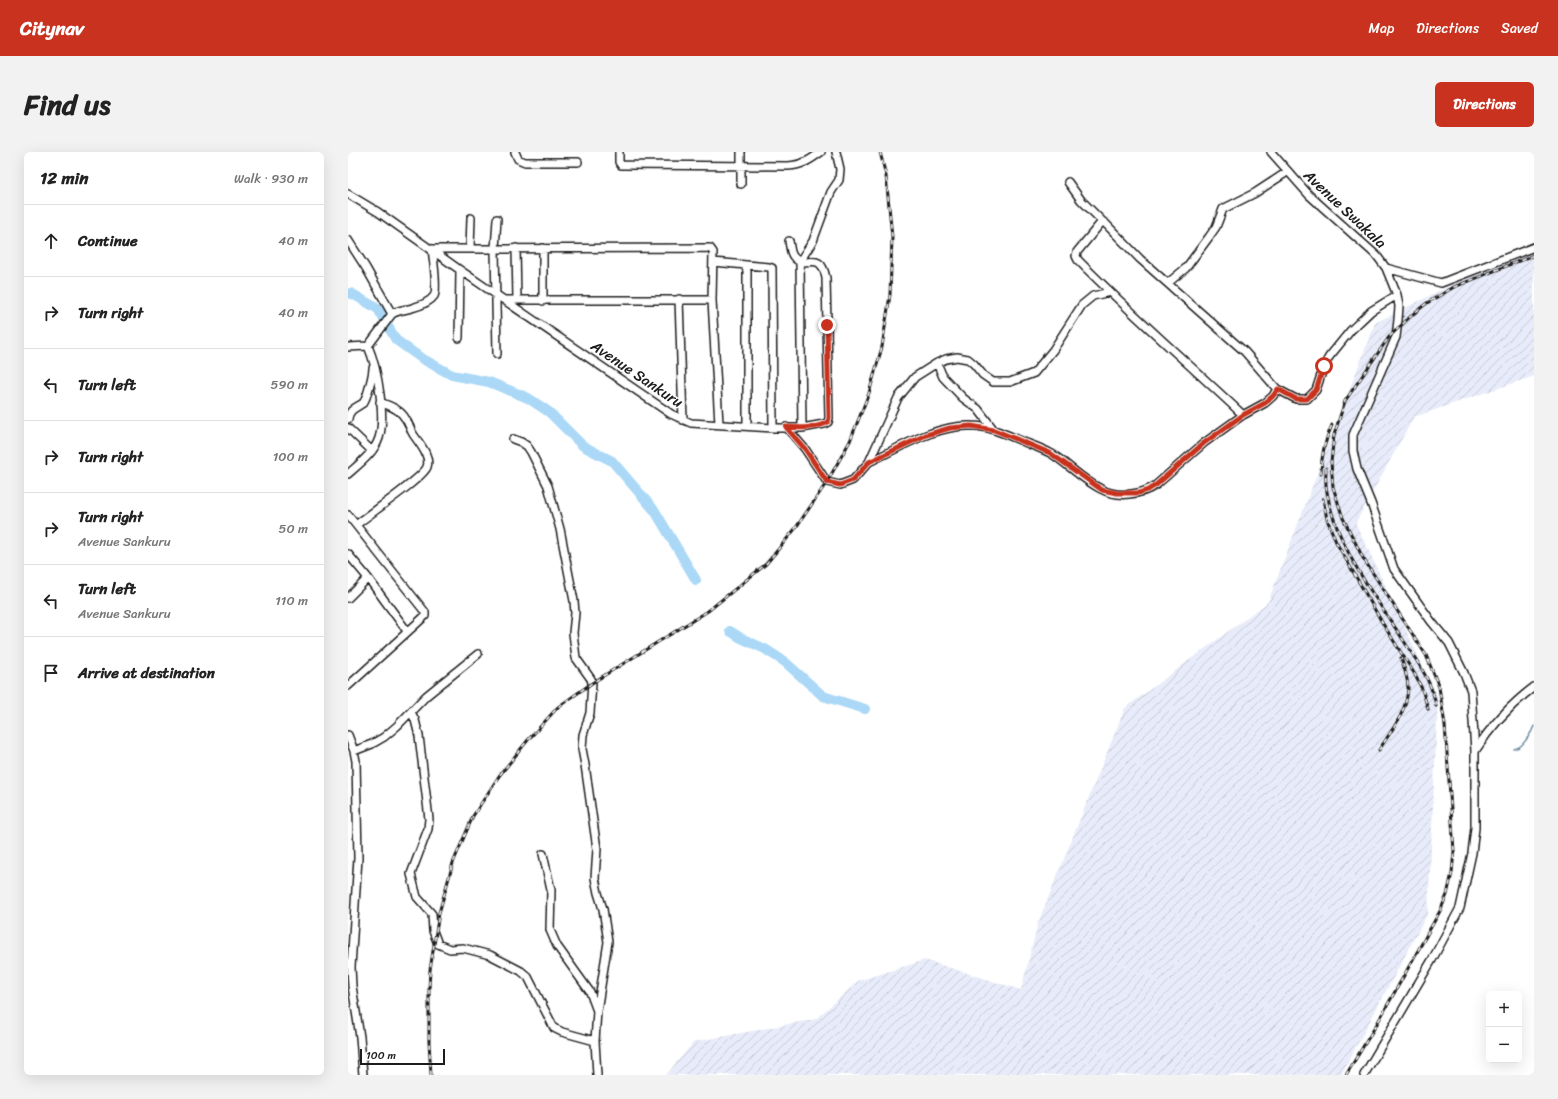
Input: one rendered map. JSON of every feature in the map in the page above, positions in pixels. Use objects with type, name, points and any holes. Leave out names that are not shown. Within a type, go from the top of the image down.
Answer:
[{"type":"street","points":[[514,152],[518,159],[525,162],[578,162]]},
{"type":"street","points":[[619,152],[619,162],[621,165],[742,166],[799,165],[808,162],[822,152]]},
{"type":"street","points":[[740,184],[742,152]]},
{"type":"street","points":[[802,428],[800,261],[813,241],[831,192],[839,180],[840,169],[836,152]]},
{"type":"street","name":"Avenue Swakala","points":[[1271,152],[1287,172],[1309,195],[1377,256],[1386,268],[1397,295],[1399,306],[1396,337],[1353,435],[1353,451],[1357,468],[1394,569],[1449,643],[1471,691],[1475,752],[1474,834],[1472,853],[1460,908],[1432,960],[1364,1075]]},
{"type":"street","points":[[1168,284],[1186,268],[1209,237],[1216,227],[1223,209],[1255,192],[1287,172]]},
{"type":"street","points":[[1068,182],[1081,200],[1140,259],[1245,352],[1278,389],[1296,399],[1307,399],[1316,390],[1324,366],[1329,357],[1351,330],[1371,311],[1397,295]]},
{"type":"street","name":"Avenue Sankuru","points":[[348,194],[432,249],[460,270],[671,414],[691,423],[773,428],[802,428],[828,422],[826,278],[824,267],[821,264],[817,262],[800,261]]},
{"type":"street","points":[[470,248],[471,218]]},
{"type":"street","points":[[497,219],[495,249],[497,354]]},
{"type":"street","points":[[1103,222],[1076,256],[1110,292],[1243,415]]},
{"type":"street","points":[[348,240],[392,314]]},
{"type":"street","points":[[789,240],[793,256],[800,261]]},
{"type":"street","points":[[1386,268],[1441,283],[1534,247]]},
{"type":"street","points":[[516,248],[517,300]]},
{"type":"street","points":[[543,248],[543,301]]},
{"type":"street","points":[[368,346],[392,314],[396,311],[413,308],[424,303],[436,292],[432,249],[710,248],[713,252],[712,300],[719,424]]},
{"type":"street","points":[[713,262],[769,266],[772,268],[773,428]]},
{"type":"street","points":[[745,265],[747,271],[747,426]]},
{"type":"street","points":[[459,338],[460,270]]},
{"type":"street","points":[[786,427],[805,449],[827,482],[840,485],[853,480],[869,462],[898,398],[915,377],[937,363],[946,359],[957,357],[968,359],[983,375],[993,382],[1010,382],[1034,373],[1053,350],[1082,305],[1093,296],[1110,292]]},
{"type":"street","points":[[679,299],[683,420]]},
{"type":"street","points":[[504,300],[712,300]]},
{"type":"street","points":[[348,347],[368,346]]},
{"type":"street","points":[[348,474],[372,451],[381,434],[382,423],[376,374],[372,355],[368,346]]},
{"type":"street","points":[[348,419],[351,411],[365,399],[372,377],[372,355]]},
{"type":"street","points":[[937,363],[944,377],[963,398],[978,409],[994,430]]},
{"type":"street","points":[[869,462],[926,435],[950,428],[971,426],[994,430],[1050,453],[1102,490],[1117,493],[1139,493],[1156,485],[1204,443],[1243,415],[1265,403],[1278,389]]},
{"type":"street","points":[[356,525],[416,480],[427,467],[425,452],[410,430],[405,417],[400,411],[380,402]]},
{"type":"street","points":[[348,428],[372,451]]},
{"type":"street","points":[[513,439],[527,446],[548,486],[560,529],[574,601],[575,613],[573,633],[576,658],[591,679],[592,683],[590,713],[583,735],[582,749],[596,843],[595,878],[598,893],[604,909],[608,942],[595,1041],[597,1075]]},
{"type":"street","points":[[348,515],[425,612],[425,616],[348,686]]},
{"type":"street","points":[[348,554],[368,578],[407,631]]},
{"type":"street","points":[[348,598],[368,578]]},
{"type":"street","points":[[354,751],[372,744],[384,737],[426,696],[478,654]]},
{"type":"street","points":[[1475,752],[1487,733],[1502,715],[1534,687]]},
{"type":"street","points":[[410,712],[419,736],[429,819],[428,829],[411,874],[417,897],[432,914],[433,931],[436,941],[438,944],[450,949],[463,948],[490,955],[521,971],[528,977],[554,1028],[562,1032],[595,1041]]},
{"type":"street","points":[[348,735],[354,751],[352,760],[358,858],[352,902],[350,954],[352,986],[360,1037],[363,1075]]},
{"type":"street","points":[[543,854],[551,890],[550,930],[557,946],[590,992],[598,1011]]},
{"type":"street","points":[[348,1008],[356,1009]]},
{"type":"shaded area","points":[[1534,244],[1534,376],[1414,417],[1356,524],[1438,698],[1428,913],[1341,1075],[666,1075],[694,1042],[816,1019],[858,981],[925,960],[1021,990],[1038,923],[1125,708],[1268,602],[1375,323]]},
{"type":"waterway","points":[[348,294],[351,293],[378,309],[396,340],[421,358],[452,375],[489,382],[528,398],[549,412],[583,446],[612,461],[655,511],[696,580]]},
{"type":"waterway","points":[[730,631],[765,649],[785,662],[823,696],[865,709]]},
{"type":"waterway","points":[[1514,749],[1520,747],[1534,726]]},
{"type":"railway","points":[[431,1075],[429,1042],[429,989],[430,970],[439,913],[453,863],[473,816],[499,776],[528,740],[558,707],[592,683],[708,611],[766,564],[795,529],[827,482],[850,441],[869,393],[882,347],[890,295],[892,237],[886,176],[880,152]]},
{"type":"railway","points":[[1346,1075],[1378,1022],[1440,911],[1447,895],[1452,873],[1454,851],[1445,725],[1439,687],[1426,655],[1363,558],[1343,518],[1333,487],[1331,462],[1334,435],[1345,401],[1389,337],[1413,314],[1427,303],[1454,287],[1534,255]]},
{"type":"railway","points":[[1321,474],[1324,449],[1332,425]]},
{"type":"railway","points":[[1326,468],[1326,486],[1331,511],[1346,549],[1367,585],[1422,669],[1431,687],[1436,706]]},
{"type":"railway","points":[[1323,499],[1327,519],[1336,542],[1383,624],[1414,673],[1422,689],[1428,709]]},
{"type":"railway","points":[[1379,750],[1398,721],[1407,697],[1408,688],[1406,673],[1401,658]]},
{"type":"route","points":[[827,325],[828,422],[802,428],[786,427],[805,449],[827,482],[840,485],[853,480],[869,462],[926,435],[950,428],[971,426],[994,430],[1050,453],[1102,490],[1117,493],[1139,493],[1156,485],[1204,443],[1243,415],[1265,403],[1278,389],[1286,395],[1296,399],[1307,399],[1316,390],[1324,366]]}]
